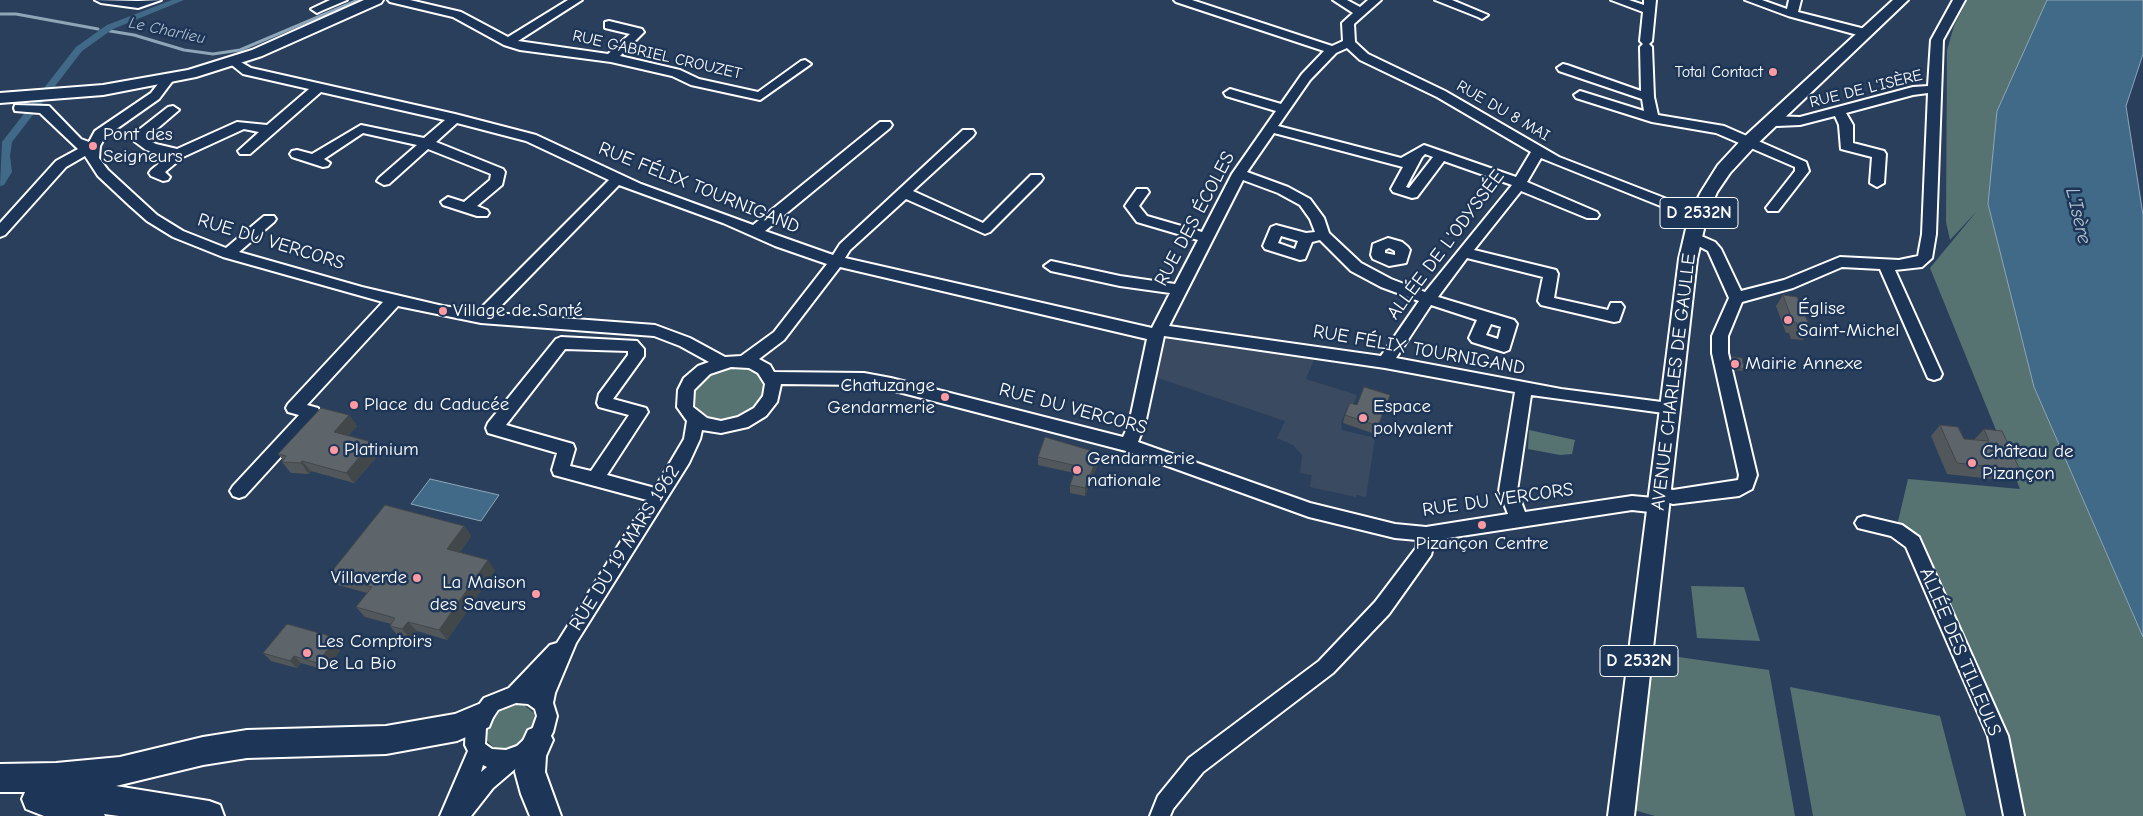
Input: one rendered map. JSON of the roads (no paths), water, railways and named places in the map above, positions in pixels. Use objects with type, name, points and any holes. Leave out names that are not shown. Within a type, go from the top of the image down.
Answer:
[{"type":"highway","points":[[0,780],[120,771],[202,751],[247,744],[386,740],[457,727],[479,717]]},
{"type":"highway","points":[[538,740],[531,756],[530,772],[536,794],[546,816]]},
{"type":"highway","points":[[0,780],[209,816]]},
{"type":"highway","points":[[0,787],[90,816]]},
{"type":"main road","points":[[0,98],[84,93],[145,84],[234,62],[376,0]]},
{"type":"main road","name":"AVENUE CHARLES DE GAULLE","points":[[1620,816],[1692,237],[1698,216],[1709,192],[1724,169],[1749,142],[1901,0]]},
{"type":"street","points":[[101,0],[138,5],[155,0]]},
{"type":"street","points":[[317,9],[341,0]]},
{"type":"street","name":"RUE GABRIEL CROUZET","points":[[394,0],[410,1],[457,14],[508,42],[524,47],[556,49],[611,58],[676,73],[695,82],[760,96],[805,64]]},
{"type":"street","points":[[508,42],[576,0]]},
{"type":"street","points":[[1180,0],[1332,50]]},
{"type":"street","points":[[1339,0],[1360,12]]},
{"type":"street","points":[[1349,43],[1346,32],[1348,23],[1375,0]]},
{"type":"street","points":[[1441,0],[1482,15]]},
{"type":"street","points":[[1617,0],[1650,5],[1646,44],[1648,97],[1652,118]]},
{"type":"street","points":[[1751,0],[1792,14],[1865,33]]},
{"type":"street","points":[[1792,14],[1795,0]]},
{"type":"street","name":"RUE DE L'ISÈRE","points":[[1771,120],[1789,123],[1839,112],[1913,91],[1934,89],[1937,40],[1958,0]]},
{"type":"street","points":[[609,25],[638,32],[611,58]]},
{"type":"street","name":"RUE DES ÉCOLES","points":[[1128,445],[1137,424],[1159,333],[1239,174],[1282,109],[1306,77],[1332,50],[1349,43]]},
{"type":"street","name":"RUE DU 8 MAI","points":[[1349,43],[1364,57],[1441,94],[1539,152],[1698,216]]},
{"type":"street","name":"RUE FÉLIX TOURNIGAND","points":[[234,62],[247,72],[455,118],[531,138],[617,179],[752,230],[780,243],[835,261],[1159,333],[1385,362],[1561,395],[1671,408]]},
{"type":"street","points":[[1563,68],[1648,97]]},
{"type":"street","points":[[0,232],[61,164],[93,146],[106,128],[162,90],[168,79]]},
{"type":"street","points":[[142,104],[146,98],[145,84]]},
{"type":"street","points":[[245,151],[267,129],[318,87]]},
{"type":"street","points":[[1692,237],[1710,244],[1714,249],[1736,298],[1788,284],[1836,262],[1885,263],[1899,266],[1917,263],[1925,258],[1928,234],[1934,89]]},
{"type":"street","points":[[1230,93],[1282,109]]},
{"type":"street","points":[[1580,94],[1652,118],[1718,129],[1801,165],[1802,171],[1773,208]]},
{"type":"street","points":[[20,108],[44,108],[76,142],[82,146],[93,146]]},
{"type":"street","points":[[173,110],[145,132],[141,141],[151,147],[178,154]]},
{"type":"street","points":[[1839,112],[1846,125],[1846,146],[1879,154],[1878,183]]},
{"type":"street","points":[[384,181],[455,118]]},
{"type":"street","points":[[752,230],[880,123]]},
{"type":"street","points":[[163,177],[156,173],[178,154],[242,126],[267,129]]},
{"type":"street","points":[[1270,128],[1403,162],[1424,149],[1520,183],[1524,187],[1592,215]]},
{"type":"street","points":[[297,154],[318,161],[361,129],[426,142],[498,172],[497,182],[466,208]]},
{"type":"street","points":[[745,361],[779,336],[828,274],[845,247],[968,133]]},
{"type":"street","name":"RUE DU VERCORS","points":[[93,146],[92,158],[98,167],[152,218],[178,234],[228,254],[394,300],[481,318],[655,331],[685,342],[722,362]]},
{"type":"street","name":"ALLÉE DE L'ODYSSÉE","points":[[1385,362],[1428,299],[1464,252],[1502,208],[1520,183],[1531,161],[1539,152]]},
{"type":"street","points":[[1417,153],[1398,189],[1412,194],[1441,155]]},
{"type":"street","points":[[1239,174],[1283,190],[1305,202],[1317,218],[1324,235],[1356,267],[1428,299],[1486,317]]},
{"type":"street","points":[[905,193],[985,229],[1036,178]]},
{"type":"street","points":[[481,318],[497,299],[617,179]]},
{"type":"street","points":[[1142,192],[1132,206],[1142,220],[1206,238]]},
{"type":"street","points":[[448,202],[482,213]]},
{"type":"street","points":[[228,254],[269,219]]},
{"type":"street","points":[[1306,238],[1324,235]]},
{"type":"street","points":[[1464,252],[1551,274],[1546,301],[1614,318],[1616,307]]},
{"type":"street","points":[[1373,276],[1384,260]]},
{"type":"street","points":[[1885,263],[1934,374]]},
{"type":"street","points":[[1051,266],[1120,281],[1152,284],[1180,290]]},
{"type":"street","name":"RUE DU VERCORS","points":[[768,373],[824,380],[878,381],[1128,445],[1308,510],[1395,531],[1426,534],[1519,519],[1739,489],[1746,484],[1748,475],[1720,353],[1720,336],[1736,298]]},
{"type":"street","points":[[239,491],[312,412],[294,408],[394,300]]},
{"type":"street","points":[[598,344],[605,326]]},
{"type":"street","points":[[768,373],[779,336]]},
{"type":"street","points":[[685,342],[696,360],[697,375]]},
{"type":"street","points":[[595,479],[640,412],[605,404],[605,398],[636,356],[636,349],[632,346],[561,343],[494,428],[567,449],[560,470],[658,496]]},
{"type":"street","points":[[745,361],[768,373],[773,384],[771,398],[760,412],[752,418],[732,426],[721,427],[703,424],[689,414],[684,398],[686,390],[697,375],[722,362],[745,361]]},
{"type":"street","name":"RUE DU VERCORS","points":[[771,398],[824,380]]},
{"type":"street","points":[[1519,519],[1508,491],[1524,388]]},
{"type":"street","name":"RUE DU 19 MARS 1962","points":[[538,740],[546,724],[547,716],[543,703],[545,693],[568,638],[683,458],[692,439],[696,420]]},
{"type":"street","name":"RUE DU 19 MARS 1962","points":[[683,458],[721,427]]},
{"type":"street","name":"ALLÉE DES TILLEULS","points":[[1864,523],[1896,530],[1913,542],[1998,736],[2014,816]]},
{"type":"street","points":[[1160,816],[1165,803],[1196,765],[1326,667],[1382,608],[1426,550],[1426,534]]},
{"type":"street","name":"RUE DU 19 MARS 1962","points":[[479,717],[499,699],[516,694],[568,638]]},
{"type":"street","points":[[516,694],[531,695],[543,703]]},
{"type":"street","points":[[479,717],[473,739],[478,751],[489,758],[497,760],[515,757],[524,753],[538,740]]},
{"type":"street","points":[[450,816],[468,779],[478,751]]},
{"type":"street","points":[[458,816],[486,781],[515,757]]},
{"type":"water","name":"L'Isère","points":[[2047,0],[2143,0],[2143,54],[2126,106],[2143,215],[2143,637],[2034,387],[1988,204],[1997,111]]},
{"type":"water","points":[[430,479],[499,495],[481,521],[411,504]]},
{"type":"waterway","points":[[0,183],[7,172],[5,156],[7,142],[79,49],[110,27],[180,0]]},
{"type":"waterway","name":"Le Charlieu","points":[[110,31],[134,35],[184,50],[213,54],[240,50],[358,0]]},
{"type":"waterway","name":"Le Charlieu","points":[[0,14],[16,14],[98,29]]},
{"type":"place","name":"Total Contact","points":[[1773,72]]},
{"type":"place","name":"Pont des Seigneurs","points":[[93,146]]},
{"type":"place","name":"Village de Santé","points":[[443,311]]},
{"type":"place","name":"Église Saint-Michel","points":[[1788,320]]},
{"type":"place","name":"Mairie Annexe","points":[[1735,364]]},
{"type":"place","name":"Chatuzange Gendarmerie","points":[[945,397]]},
{"type":"place","name":"Place du Caducée","points":[[354,405]]},
{"type":"place","name":"Espace polyvalent","points":[[1363,418]]},
{"type":"place","name":"Platinium","points":[[334,450]]},
{"type":"place","name":"Château de Pizançon","points":[[1972,463]]},
{"type":"place","name":"Gendarmerie nationale","points":[[1077,470]]},
{"type":"place","name":"Pizançon Centre","points":[[1482,525]]},
{"type":"place","name":"Villaverde","points":[[417,578]]},
{"type":"place","name":"La Maison des Saveurs","points":[[536,594]]},
{"type":"place","name":"Les Comptoirs De La Bio","points":[[307,653]]}]
